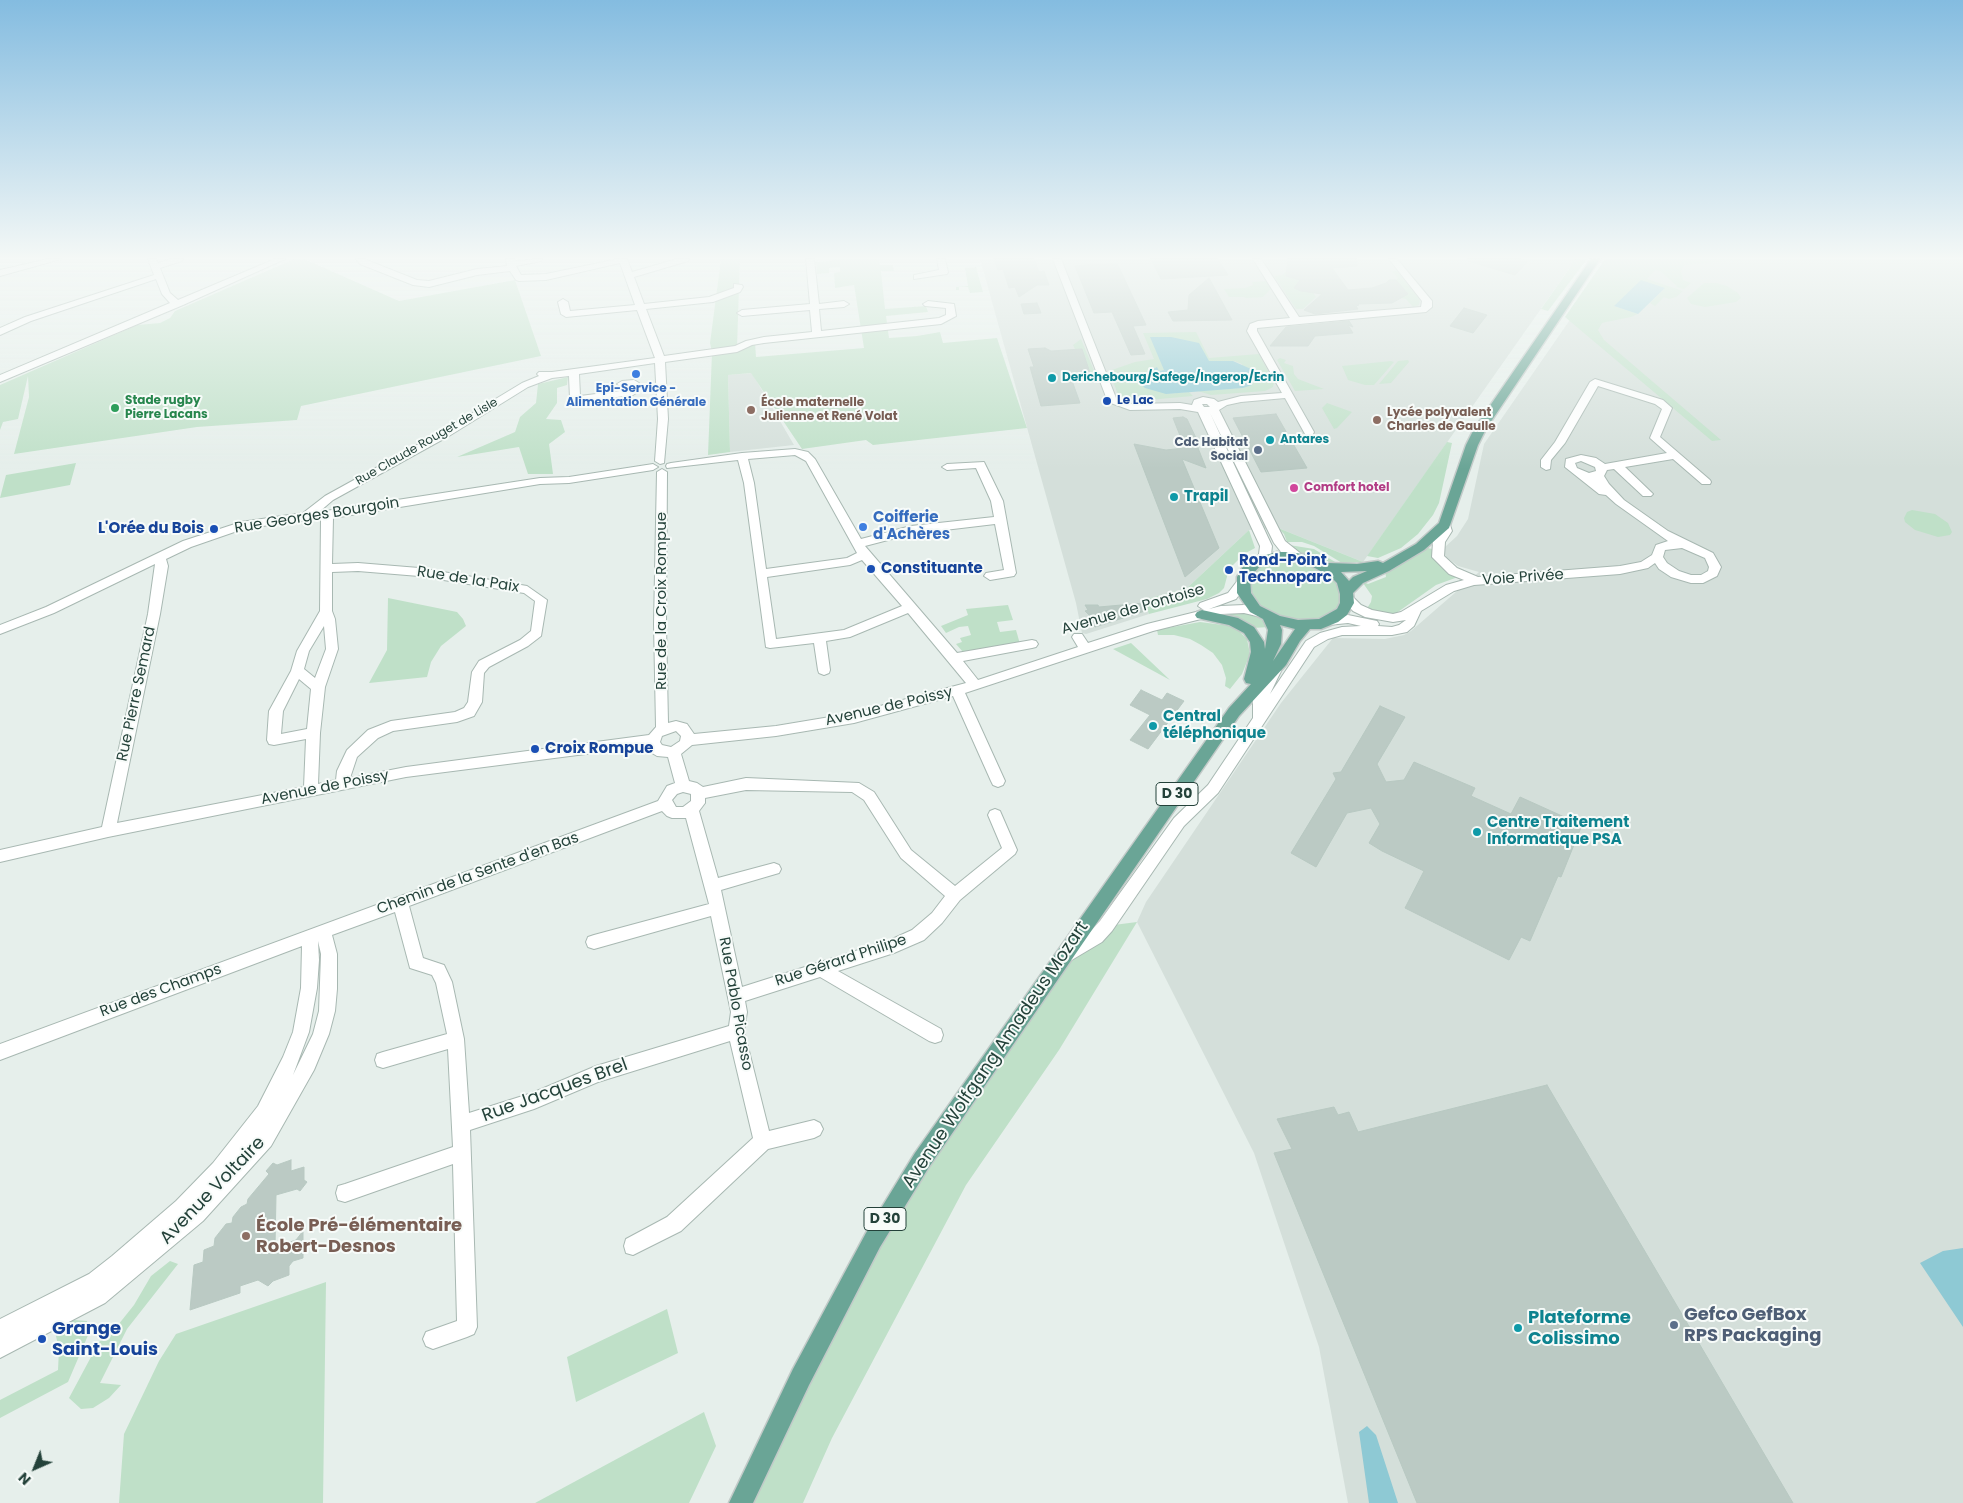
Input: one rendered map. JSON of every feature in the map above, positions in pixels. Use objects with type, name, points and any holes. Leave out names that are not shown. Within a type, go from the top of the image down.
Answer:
[{"type":"main road","points":[[1347,595],[1340,578],[1327,567],[1309,559],[1296,556],[1277,556],[1261,560],[1249,568],[1242,583],[1247,598],[1265,615],[1283,622],[1306,625],[1328,621],[1342,612],[1347,595],[1358,580],[1412,553],[1430,540],[1445,525],[1472,445],[1548,329]]},
{"type":"main road","points":[[1327,567],[1372,567],[1412,553]]},
{"type":"main road","points":[[1202,615],[1233,621],[1249,630],[1256,642],[1258,652],[1250,680]]},
{"type":"main road","name":"D 30","points":[[1234,712],[1250,680],[1267,659],[1274,644],[1275,630],[1265,615]]},
{"type":"main road","name":"D 30","points":[[1234,712],[1286,655],[1297,635],[1306,625]]},
{"type":"main road","name":"Avenue Wolfgang Amadeus Mozart","points":[[741,1503],[801,1377],[872,1240],[922,1160],[1234,712]]},
{"type":"street","points":[[0,379],[116,329]]},
{"type":"street","name":"Rue de la Croix Rompue","points":[[649,329],[660,359],[663,419],[660,624],[661,722],[663,729]]},
{"type":"street","points":[[816,329],[817,334]]},
{"type":"street","name":"Rue Claude Rouget de Lisle","points":[[306,517],[329,498],[445,434],[525,385],[547,374],[737,349],[750,343],[863,329]]},
{"type":"street","points":[[1085,329],[1112,400],[1127,407],[1206,406],[1250,398],[1288,395]]},
{"type":"street","points":[[1253,329],[1309,432]]},
{"type":"street","points":[[574,371],[575,398],[580,400],[633,392],[634,383],[622,384]]},
{"type":"street","points":[[1675,455],[1617,466],[1600,472],[1578,473],[1546,464],[1595,382],[1659,402],[1667,408],[1655,438],[1675,455],[1706,482]]},
{"type":"street","points":[[1206,406],[1280,543],[1286,550],[1296,556]]},
{"type":"street","points":[[1206,406],[1266,546],[1265,555],[1261,560]]},
{"type":"street","points":[[1556,448],[1597,462],[1604,486],[1620,502],[1664,534],[1709,556],[1715,570],[1711,576],[1702,578],[1620,570]]},
{"type":"street","name":"Rue Georges Bourgoin","points":[[0,630],[50,610],[159,556],[206,536],[241,526],[327,515],[540,480],[569,480],[742,456],[801,453],[810,460],[857,544]]},
{"type":"street","points":[[742,456],[748,483],[770,644],[846,634],[909,608]]},
{"type":"street","points":[[1581,458],[1570,461],[1570,467],[1638,520],[1659,552],[1663,566],[1679,576]]},
{"type":"street","points":[[947,467],[980,464],[997,501],[1010,573],[990,576]]},
{"type":"street","points":[[1617,466],[1647,494]]},
{"type":"street","points":[[312,790],[313,733],[318,687],[332,649],[329,619],[326,611],[327,515]]},
{"type":"street","points":[[972,682],[857,544],[911,530],[1000,520]]},
{"type":"street","points":[[1445,525],[1446,531],[1439,542],[1438,557],[1453,571],[1479,581]]},
{"type":"street","points":[[1620,570],[1644,565],[1672,544],[1683,544]]},
{"type":"street","points":[[761,574],[850,561],[864,554]]},
{"type":"street","name":"Rue Pierre Semard","points":[[108,831],[154,614],[162,566],[159,556]]},
{"type":"street","name":"Rue de la Paix","points":[[327,568],[358,566],[419,572],[527,590],[541,600],[537,634],[484,664],[478,672],[475,702],[468,712],[457,717],[391,726],[373,734],[352,754],[344,771],[342,784]]},
{"type":"street","name":"Voie Privée","points":[[1429,600],[1450,588],[1479,581],[1620,570]]},
{"type":"street","name":"Avenue de Pontoise","points":[[1027,659],[1155,617],[1224,600],[1237,591],[1242,583]]},
{"type":"street","points":[[1347,595],[1362,611],[1379,617],[1393,618],[1404,616],[1429,600]]},
{"type":"street","points":[[1328,621],[1348,619],[1395,626],[1405,622],[1429,600]]},
{"type":"street","name":"Avenue de Pontoise","points":[[1081,642],[1233,609],[1249,610],[1265,615]]},
{"type":"street","points":[[313,733],[274,740],[276,712],[297,671],[304,651],[326,611]]},
{"type":"street","points":[[1064,956],[1096,937],[1106,926],[1179,822],[1213,789],[1313,642],[1342,631],[1392,631],[1403,629],[1410,623],[1416,612]]},
{"type":"street","points":[[819,637],[824,670]]},
{"type":"street","name":"Avenue de Poissy","points":[[688,737],[829,714],[972,682],[1081,642]]},
{"type":"street","points":[[953,658],[1032,644]]},
{"type":"street","name":"Avenue de Poissy","points":[[688,737],[776,731],[854,718],[957,691],[972,682],[1027,659]]},
{"type":"street","points":[[1260,721],[1260,700],[1277,665]]},
{"type":"street","points":[[297,671],[318,687]]},
{"type":"street","points":[[957,691],[998,781]]},
{"type":"street","points":[[676,726],[686,731],[688,737],[683,747],[674,752],[662,752],[657,749],[654,740],[663,729],[676,726]]},
{"type":"street","name":"Avenue de Poissy","points":[[0,856],[108,831],[342,784],[465,763],[654,740]]},
{"type":"street","points":[[674,752],[683,786]]},
{"type":"street","points":[[699,794],[746,784],[854,787],[869,796],[906,854],[955,895]]},
{"type":"street","points":[[683,786],[695,789],[699,794],[698,803],[691,810],[678,813],[668,808],[665,799],[672,790],[683,786]]},
{"type":"street","name":"Chemin de la Sente d'en Bas","points":[[316,934],[633,816],[668,808]]},
{"type":"street","name":"Rue Pablo Picasso","points":[[691,810],[713,886],[739,1012],[736,1031],[763,1141]]},
{"type":"street","name":"Rue Gérard Philipe","points":[[736,996],[813,970],[894,946],[918,934],[937,918],[955,895],[1010,850],[994,815]]},
{"type":"street","points":[[713,886],[774,869]]},
{"type":"street","name":"Rue Jacques Brel","points":[[400,903],[416,963],[438,970],[444,982],[456,1039],[461,1124],[534,1101],[596,1074],[736,1031]]},
{"type":"street","points":[[594,942],[717,908]]},
{"type":"street","name":"Rue des Champs","points":[[0,1052],[316,934]]},
{"type":"street","name":"Avenue Voltaire","points":[[0,1330],[88,1285],[119,1264],[183,1208],[247,1135],[264,1112],[284,1074],[302,1032],[316,934]]},
{"type":"street","name":"Avenue Voltaire","points":[[0,1348],[98,1296],[125,1275],[196,1214],[265,1140],[308,1064],[321,1034],[327,1011],[329,989],[328,954],[316,934]]},
{"type":"street","points":[[821,969],[935,1035]]},
{"type":"street","points":[[383,1060],[456,1039]]},
{"type":"street","points":[[433,1339],[467,1327],[460,1153],[461,1124]]},
{"type":"street","points":[[633,1246],[674,1224],[763,1141],[814,1129]]},
{"type":"street","points":[[345,1193],[460,1153]]},
{"type":"shaded area","points":[[1000,329],[1527,329],[1363,562],[1278,528],[1249,530],[1187,588],[1143,600],[1149,614],[1086,634],[1082,633],[1076,603]]},
{"type":"shaded area","points":[[1563,329],[1963,329],[1963,1503],[1348,1503],[1319,1347],[1254,1153],[1137,922],[1146,902],[1281,703],[1333,638],[1385,639],[1404,635],[1479,572],[1458,566],[1446,557],[1444,552],[1445,547],[1457,536],[1468,519],[1484,444]]},
{"type":"shaded area","name":"École maternelle Julienne et René Volat","points":[[752,373],[794,445],[730,452],[728,375]]},
{"type":"green space","points":[[128,329],[532,329],[541,356],[301,406],[297,420],[197,427],[14,454],[29,397],[28,376],[18,419],[3,422],[0,430],[0,385]]},
{"type":"green space","points":[[712,329],[738,329],[737,348],[755,342],[756,357],[864,348],[861,329],[888,329],[889,338],[940,332],[943,343],[997,338],[1027,428],[873,445],[866,440],[802,449],[751,373],[728,375],[730,452],[708,455],[712,352],[710,343]]},
{"type":"green space","points":[[1579,329],[1598,329],[1604,340],[1721,440],[1712,441]]},
{"type":"green space","points":[[1196,332],[1209,358],[1259,354],[1274,382],[1273,387],[1265,391],[1211,395],[1198,391],[1243,388],[1242,364],[1234,361],[1209,361],[1159,371],[1166,394],[1189,392],[1193,396],[1136,401],[1125,400],[1119,397],[1109,371],[1135,362],[1154,359],[1143,333]]},
{"type":"green space","points":[[1081,339],[1097,378],[1091,376],[1082,349],[1075,349],[1073,345]]},
{"type":"green space","points":[[1280,358],[1286,360],[1284,363],[1293,366],[1294,374],[1298,379],[1324,389],[1295,391],[1277,360]]},
{"type":"green space","points":[[1408,360],[1409,362],[1391,383],[1379,384],[1398,361]]},
{"type":"green space","points":[[1394,362],[1374,385],[1365,385],[1348,380],[1342,366]]},
{"type":"green space","points":[[568,377],[567,385],[557,388],[557,403],[546,419],[561,420],[565,432],[549,444],[553,474],[528,474],[519,447],[457,457],[515,432],[520,417],[536,403],[538,384]]},
{"type":"green space","points":[[1327,403],[1352,412],[1334,429],[1322,408]]},
{"type":"green space","points":[[1447,442],[1452,443],[1439,503],[1433,515],[1418,534],[1401,548],[1378,558],[1367,556]]},
{"type":"green space","points":[[76,463],[70,485],[0,498],[6,475]]},
{"type":"green space","points":[[1912,510],[1935,514],[1948,523],[1952,532],[1950,535],[1938,537],[1915,530],[1905,522],[1904,518],[1907,512]]},
{"type":"green space","points":[[1278,528],[1363,562],[1342,563],[1314,546],[1302,542],[1287,542],[1284,534]]},
{"type":"green space","points":[[1249,530],[1255,548],[1244,554],[1229,569],[1224,588],[1219,593],[1207,599],[1149,614],[1143,600],[1187,588]]},
{"type":"green space","points":[[1289,545],[1314,549],[1340,565],[1296,552]]},
{"type":"green space","points":[[1428,548],[1432,549],[1434,558],[1442,568],[1458,577],[1436,585],[1395,614],[1388,615],[1366,610],[1372,596],[1364,582],[1368,584],[1386,577],[1385,570]]},
{"type":"green space","points":[[1281,560],[1303,562],[1318,567],[1334,579],[1340,589],[1341,599],[1337,608],[1322,618],[1300,621],[1285,619],[1270,613],[1259,605],[1251,595],[1250,576],[1262,565]]},
{"type":"green space","points":[[388,598],[457,612],[463,619],[466,626],[441,646],[431,662],[427,677],[369,683],[387,650]]},
{"type":"green space","points":[[1008,605],[1013,620],[997,622],[1000,632],[1016,630],[1020,644],[963,652],[956,644],[962,642],[960,638],[971,635],[968,626],[959,627],[946,633],[941,626],[968,615],[966,609]]},
{"type":"green space","points":[[1240,611],[1257,616],[1270,627],[1252,628],[1226,614]]},
{"type":"green space","points":[[1200,622],[1231,626],[1247,639],[1250,654],[1242,674],[1230,689],[1225,686],[1226,678],[1222,665],[1213,653],[1190,639],[1174,635],[1158,635],[1157,630]]},
{"type":"green space","points":[[1131,643],[1170,680],[1113,649]]},
{"type":"green space","points":[[1137,922],[1059,1050],[966,1185],[832,1438],[803,1503],[744,1503],[873,1240],[1064,956],[1106,926]]},
{"type":"green space","points":[[170,1261],[178,1264],[127,1329],[100,1383],[121,1385],[109,1398],[93,1408],[81,1409],[69,1398],[99,1342],[114,1330],[134,1305],[151,1276]]},
{"type":"green space","points":[[326,1282],[323,1503],[119,1503],[124,1434],[159,1361],[176,1334]]},
{"type":"green space","points":[[667,1309],[678,1353],[576,1402],[567,1357]]},
{"type":"green space","points":[[74,1320],[87,1321],[89,1333],[68,1382],[0,1418],[0,1400],[58,1370],[59,1349],[55,1332]]},
{"type":"green space","points":[[704,1412],[716,1446],[689,1503],[535,1503]]},
{"type":"water","points":[[1150,337],[1171,337],[1199,343],[1209,361],[1233,361],[1251,369],[1254,375],[1252,385],[1243,388],[1166,394],[1145,388],[1140,383],[1141,376],[1157,367],[1159,371],[1164,370]]},
{"type":"water","points":[[1963,1248],[1963,1327],[1920,1263],[1943,1251]]},
{"type":"water","points":[[1367,1426],[1376,1435],[1398,1503],[1369,1503],[1359,1432]]},
{"type":"building","points":[[1120,329],[1134,329],[1145,354],[1131,355]]},
{"type":"building","points":[[1284,329],[1351,329],[1353,333],[1315,336],[1308,346],[1270,346]]},
{"type":"building","points":[[1460,329],[1476,329],[1473,333]]},
{"type":"building","points":[[1045,348],[1051,351],[1082,349],[1091,376],[1071,378],[1080,403],[1041,406],[1030,367],[1034,367],[1028,349]]},
{"type":"building","name":"Antares","points":[[1276,414],[1307,468],[1261,472],[1233,418]]},
{"type":"building","name":"Trapil","points":[[1183,417],[1187,419],[1196,438],[1194,438],[1206,468],[1182,459],[1219,548],[1185,577],[1134,444],[1166,450],[1185,448],[1173,418]]},
{"type":"building","points":[[1144,603],[1148,610],[1095,627],[1088,617],[1090,616],[1085,611],[1088,610],[1085,605],[1098,605],[1099,607]]},
{"type":"building","name":"Central téléphonique","points":[[1141,690],[1162,700],[1167,693],[1184,701],[1148,749],[1130,740],[1150,715],[1130,705]]},
{"type":"building","name":"Centre Traitement Informatique PSA","points":[[1380,706],[1405,717],[1377,764],[1386,782],[1404,780],[1414,762],[1475,788],[1471,796],[1511,814],[1520,797],[1582,825],[1561,877],[1558,876],[1530,941],[1521,937],[1509,960],[1405,908],[1424,871],[1369,843],[1380,824],[1371,808],[1347,813],[1316,867],[1291,853],[1336,779],[1333,773],[1341,772]]},
{"type":"building","name":"Plateforme Colissimo","points":[[1547,1085],[1793,1503],[1417,1503],[1274,1153],[1292,1149],[1277,1119],[1334,1107],[1338,1115],[1349,1112],[1358,1132]]},
{"type":"building","name":"École Pré-élémentaire Robert-Desnos","points":[[291,1160],[291,1171],[304,1167],[304,1180],[307,1182],[300,1191],[297,1189],[276,1195],[275,1247],[296,1240],[303,1231],[303,1258],[293,1261],[289,1266],[289,1275],[273,1281],[268,1286],[258,1280],[240,1286],[240,1293],[190,1310],[194,1265],[203,1262],[204,1250],[214,1246],[215,1238],[226,1224],[232,1223],[233,1217],[241,1207],[247,1204],[248,1199],[269,1174],[266,1171],[273,1163],[277,1165]]},
{"type":"place","name":"Epi-Service - Alimentation Générale","points":[[636,374]]},
{"type":"place","name":"Derichebourg/Safege/Ingerop/Ecrin","points":[[1052,378]]},
{"type":"place","name":"Le Lac","points":[[1107,401]]},
{"type":"place","name":"Stade rugby Pierre Lacans","points":[[115,408]]},
{"type":"place","name":"École maternelle Julienne et René Volat","points":[[751,410]]},
{"type":"place","name":"Lycée polyvalent Charles de Gaulle","points":[[1377,420]]},
{"type":"place","name":"Antares","points":[[1270,440]]},
{"type":"place","name":"Cdc Habitat Social","points":[[1258,450]]},
{"type":"place","name":"Comfort hotel","points":[[1294,488]]},
{"type":"place","name":"Trapil","points":[[1174,497]]},
{"type":"place","name":"Coifferie d'Achères","points":[[863,527]]},
{"type":"place","name":"L'Orée du Bois","points":[[214,529]]},
{"type":"place","name":"Constituante","points":[[871,569]]},
{"type":"place","name":"Rond-Point Technoparc","points":[[1229,570]]},
{"type":"place","name":"Central téléphonique","points":[[1153,726]]},
{"type":"place","name":"Croix Rompue","points":[[535,749]]},
{"type":"place","name":"Centre Traitement Informatique PSA","points":[[1477,832]]},
{"type":"place","name":"École Pré-élémentaire Robert-Desnos","points":[[246,1236]]},
{"type":"place","name":"Gefco GefBox RPS Packaging","points":[[1674,1325]]},
{"type":"place","name":"Plateforme Colissimo","points":[[1518,1328]]},
{"type":"place","name":"Grange Saint-Louis","points":[[42,1339]]}]
